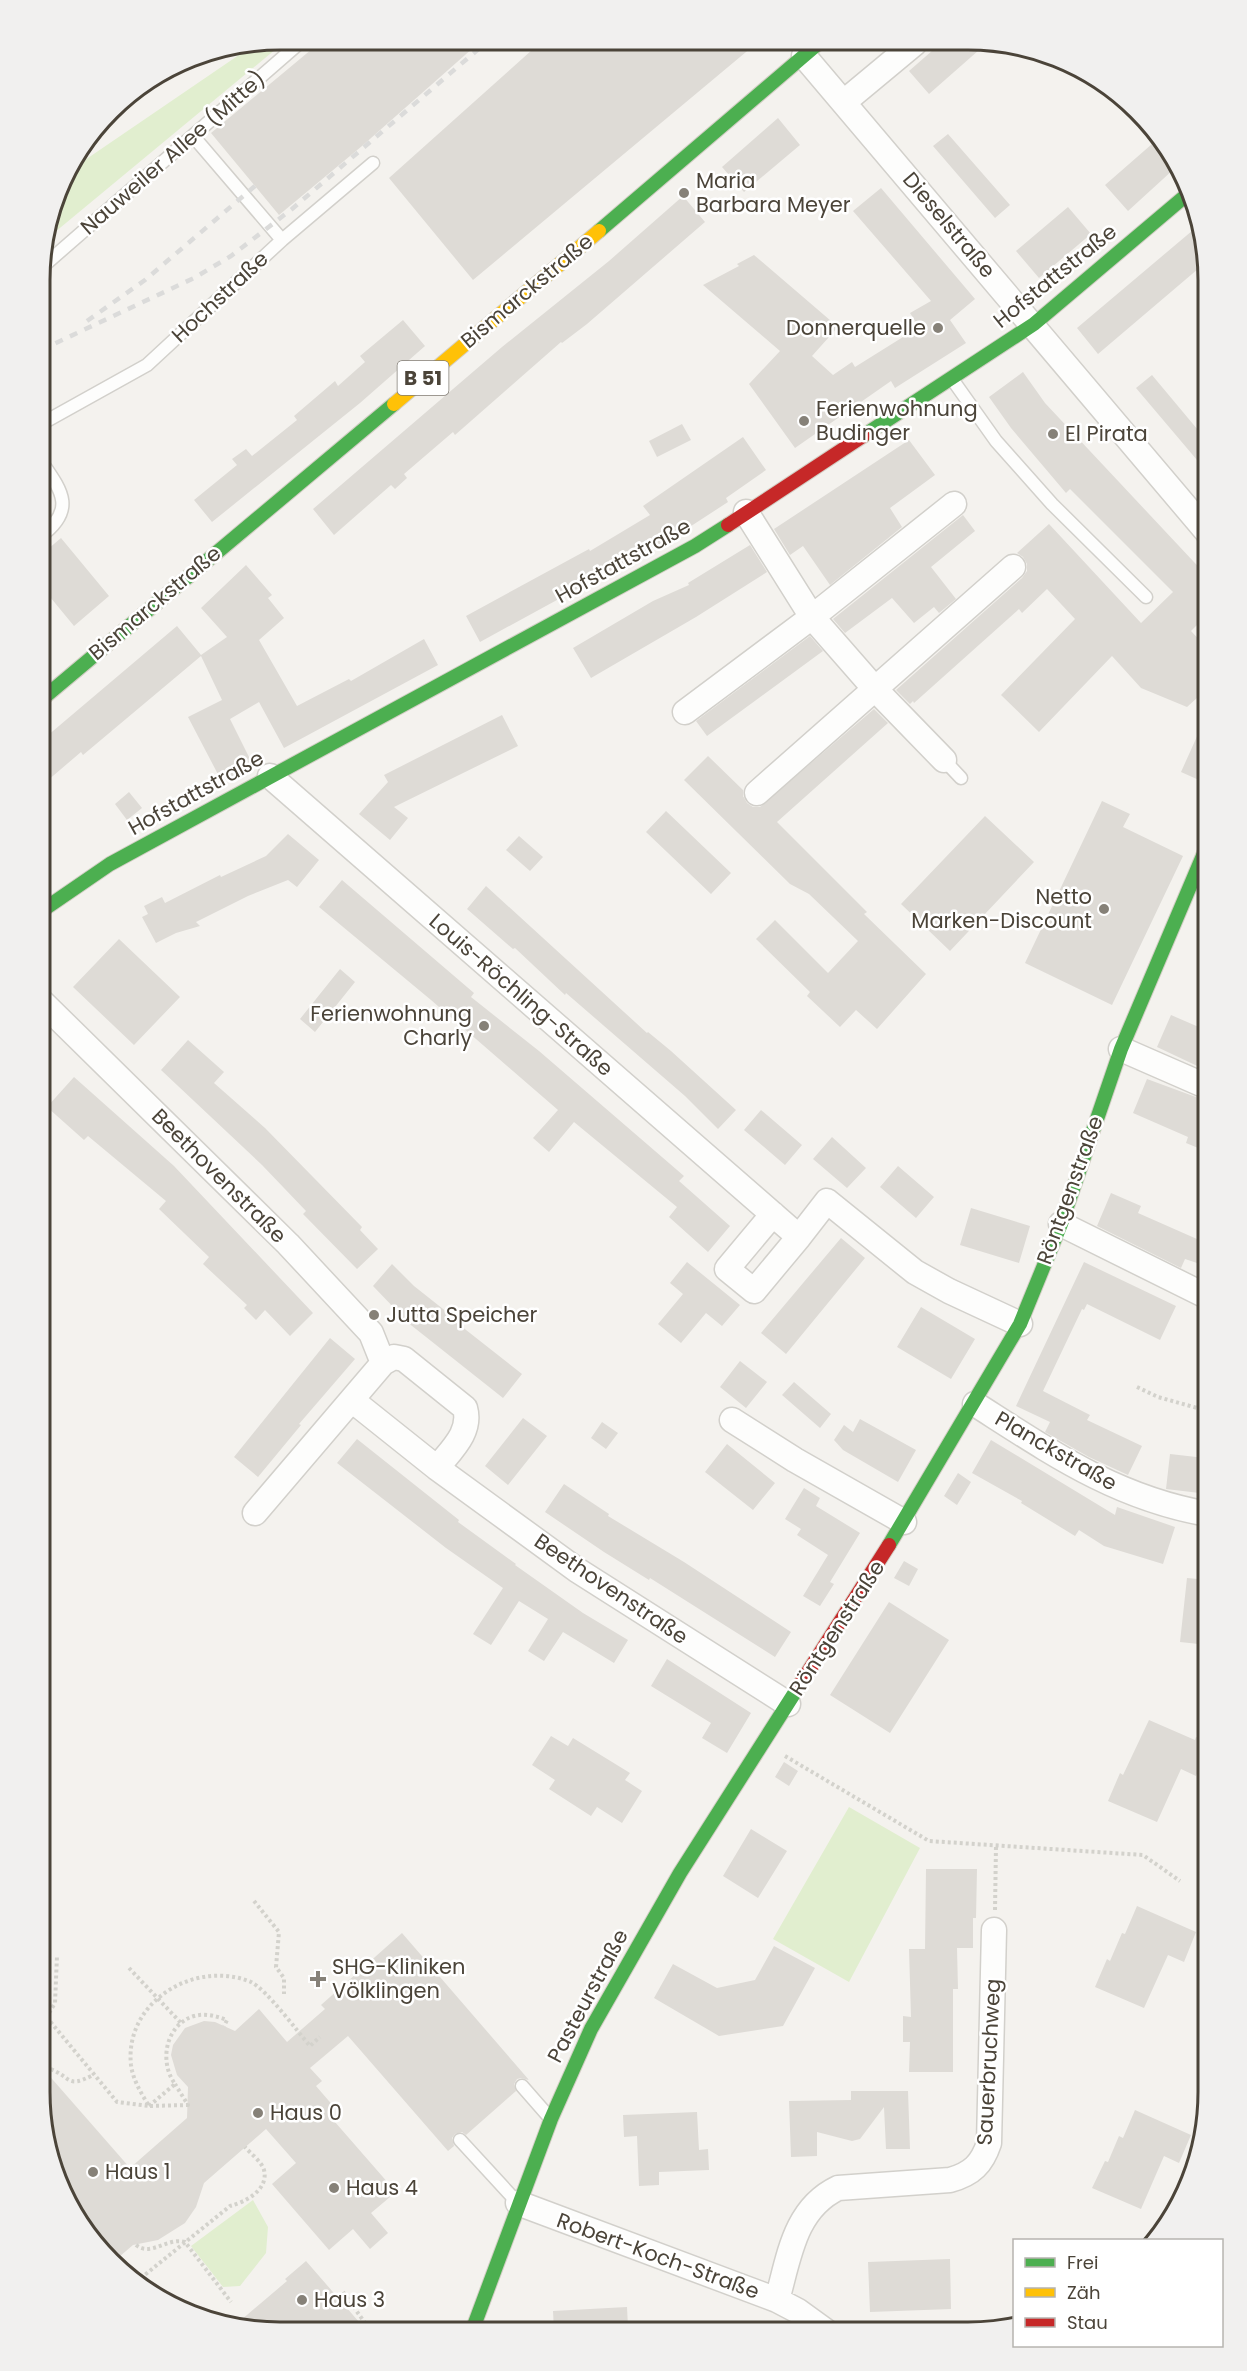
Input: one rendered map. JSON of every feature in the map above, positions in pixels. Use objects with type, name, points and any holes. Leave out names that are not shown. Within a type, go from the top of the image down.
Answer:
[{"type":"street","name":"Bismarckstraße","points":[[50,692],[716,133],[811,50]]},
{"type":"street","name":"Dieselstraße","points":[[813,50],[844,102],[1034,324],[1198,521]]},
{"type":"street","points":[[844,102],[907,50]]},
{"type":"street","name":"Hofstattstraße","points":[[50,905],[110,864],[695,546],[1034,324],[1183,198]]},
{"type":"street","points":[[685,712],[812,617],[954,504]]},
{"type":"street","points":[[746,512],[812,617],[875,689],[944,760]]},
{"type":"street","points":[[757,793],[1013,567]]},
{"type":"street","name":"Louis-Röchling-Straße","points":[[270,776],[799,1237]]},
{"type":"street","name":"Röntgenstraße","points":[[788,1704],[904,1522],[1020,1324],[1061,1224],[1121,1049],[1198,882]]},
{"type":"street","name":"Beethovenstraße","points":[[50,1010],[288,1244],[371,1333],[383,1363]]},
{"type":"street","points":[[1121,1049],[1198,1083]]},
{"type":"street","points":[[773,1214],[727,1269],[754,1291],[827,1201],[915,1272],[949,1291],[1020,1324]]},
{"type":"street","points":[[1061,1224],[1198,1292]]},
{"type":"street","points":[[255,1513],[353,1401],[383,1363],[394,1357],[404,1359],[465,1408],[469,1419],[464,1433],[437,1468]]},
{"type":"street","name":"Beethovenstraße","points":[[353,1401],[437,1468],[577,1570],[788,1704]]},
{"type":"street","name":"Planckstraße","points":[[975,1404],[1063,1460],[1107,1484],[1198,1512]]},
{"type":"street","points":[[732,1420],[795,1460],[904,1522]]},
{"type":"street","name":"Pasteurstraße","points":[[475,2322],[551,2119],[591,2029],[680,1874],[788,1704]]},
{"type":"street","name":"Sauerbruchweg","points":[[777,2300],[796,2230],[824,2194],[838,2188],[950,2180],[964,2176],[977,2168],[985,2156],[989,2143],[994,1930]]},
{"type":"street","name":"Robert-Koch-Straße","points":[[518,2204],[777,2300],[813,2322]]},
{"type":"lane","name":"Nauweiler Allee (Mitte)","points":[[50,260],[291,50]]},
{"type":"lane","name":"Hochstraße","points":[[50,419],[147,364],[282,240],[193,136]]},
{"type":"lane","points":[[282,240],[373,163]]},
{"type":"lane","points":[[951,378],[996,441],[1052,504],[1146,597]]},
{"type":"lane","points":[[50,474],[61,490],[62,510],[50,529]]},
{"type":"lane","points":[[944,760],[961,778]]},
{"type":"lane","points":[[522,2086],[551,2119]]},
{"type":"lane","points":[[460,2140],[518,2204]]},
{"type":"path","points":[[1137,1388],[1158,1397],[1198,1408]]},
{"type":"path","points":[[764,1744],[929,1841],[1143,1855],[1180,1881]]},
{"type":"path","points":[[994,1930],[996,1845]]},
{"type":"path","points":[[254,1902],[279,1932],[276,1966],[284,1978],[284,1994]]},
{"type":"path","points":[[50,2013],[55,2003],[57,1956]]},
{"type":"path","points":[[129,1968],[181,2023]]},
{"type":"path","points":[[149,2106],[136,2085],[131,2064],[132,2043],[141,2017],[157,1997],[176,1984],[195,1978],[234,1977],[254,1983],[310,2046],[320,2037]]},
{"type":"path","points":[[50,2023],[117,2102],[149,2106],[188,2105],[168,2075],[165,2056],[170,2037],[181,2023],[193,2016],[209,2014],[226,2020],[224,2026]]},
{"type":"path","points":[[193,2016],[194,2023]]},
{"type":"path","points":[[170,2037],[176,2040]]},
{"type":"path","points":[[50,2069],[69,2081],[76,2082],[93,2075]]},
{"type":"path","points":[[149,2106],[175,2084]]},
{"type":"path","points":[[143,2277],[230,2206],[243,2202],[258,2192],[265,2172],[245,2147]]},
{"type":"path","points":[[136,2244],[141,2249],[148,2250],[168,2242],[185,2242]]},
{"type":"path","points":[[185,2242],[231,2302]]},
{"type":"path","points":[[343,2292],[364,2322]]},
{"type":"green space","points":[[275,50],[54,233],[67,191],[81,163],[243,52]]},
{"type":"green space","points":[[849,1807],[920,1848],[849,1982],[773,1939]]},
{"type":"green space","points":[[253,2200],[268,2227],[266,2253],[240,2286],[223,2287],[191,2246]]},
{"type":"building","points":[[311,50],[471,50],[362,146],[279,215],[211,133]]},
{"type":"building","points":[[532,50],[748,50],[473,280],[389,178]]},
{"type":"building","points":[[933,50],[979,50],[929,94],[909,71]]},
{"type":"building","points":[[778,118],[800,145],[744,192],[722,167]]},
{"type":"building","points":[[948,134],[1010,205],[995,218],[933,146]]},
{"type":"building","points":[[1152,144],[1171,172],[1128,211],[1105,185]]},
{"type":"building","points":[[881,188],[975,299],[950,320],[966,343],[895,388],[891,381],[795,448],[749,384],[780,351],[703,285],[739,266],[737,264],[754,255],[838,327],[812,356],[833,375],[852,362],[855,367],[919,327],[910,313],[931,301],[853,211]]},
{"type":"building","points":[[683,196],[705,222],[587,324],[561,342],[455,435],[453,432],[404,474],[407,478],[395,489],[391,485],[334,535],[313,509],[502,347],[609,261]]},
{"type":"building","points":[[1068,207],[1091,234],[1039,278],[1016,251]]},
{"type":"building","points":[[1192,231],[1197,269],[1098,354],[1077,328]]},
{"type":"building","points":[[403,320],[425,346],[360,403],[212,522],[194,500],[237,465],[232,459],[246,449],[252,456],[297,420],[294,416],[335,381],[338,386],[365,362],[360,356]]},
{"type":"building","points":[[1023,372],[1045,403],[1198,566],[1198,624],[1191,631],[1198,638],[1198,697],[1187,707],[1141,688],[1112,656],[1039,732],[1001,695],[1075,619],[1047,589],[1022,613],[1019,609],[914,703],[913,701],[910,704],[896,690],[1022,578],[1027,571],[1027,564],[1017,553],[1049,524],[1141,623],[1173,592],[1070,489],[1066,493],[1011,428],[989,397]]},
{"type":"building","points":[[1152,375],[1198,430],[1198,461],[1136,388]]},
{"type":"building","points":[[682,424],[691,440],[657,457],[649,441]]},
{"type":"building","points":[[743,437],[766,470],[726,498],[728,502],[685,530],[480,642],[466,616],[589,549],[590,551],[650,515],[643,506]]},
{"type":"building","points":[[909,440],[935,475],[890,508],[902,527],[830,585],[803,546],[790,555],[774,529]]},
{"type":"building","points":[[963,515],[975,531],[931,567],[956,599],[939,613],[934,607],[914,623],[892,598],[845,633],[833,619]]},
{"type":"building","points":[[61,538],[109,596],[74,626],[50,597],[50,547]]},
{"type":"building","points":[[750,545],[767,572],[696,617],[591,678],[573,648],[653,601],[689,585],[688,583]]},
{"type":"building","points":[[246,565],[272,595],[268,598],[284,618],[259,640],[297,706],[349,679],[351,681],[424,639],[438,665],[284,748],[259,702],[230,719],[253,765],[222,782],[188,717],[222,700],[201,656],[83,755],[81,752],[50,778],[50,734],[177,626],[201,655],[227,637],[201,608]]},
{"type":"building","points":[[810,636],[823,651],[707,736],[696,721]]},
{"type":"building","points":[[874,709],[888,723],[777,822],[867,912],[864,914],[926,974],[877,1029],[856,1010],[840,1027],[807,996],[810,992],[756,939],[775,920],[828,973],[858,941],[809,894],[790,884],[684,780],[708,756],[743,790],[747,803],[753,807],[760,807]]},
{"type":"building","points":[[502,715],[518,746],[394,807],[408,818],[390,840],[359,814],[388,782],[384,775]]},
{"type":"building","points":[[1198,734],[1198,780],[1181,772]]},
{"type":"building","points":[[129,792],[142,808],[127,820],[115,804]]},
{"type":"building","name":"Netto Marken-Discount","points":[[1102,801],[1130,814],[1123,827],[1183,856],[1112,1005],[1025,963]]},
{"type":"building","points":[[666,811],[731,873],[711,894],[646,832]]},
{"type":"building","points":[[985,816],[1034,862],[950,951],[901,904]]},
{"type":"building","points":[[288,834],[319,860],[297,887],[288,880],[248,896],[196,922],[200,926],[176,933],[156,943],[142,917],[148,914],[144,906],[162,897],[165,903],[220,875],[221,877],[266,856]]},
{"type":"building","points":[[519,836],[543,857],[530,871],[506,850]]},
{"type":"building","points":[[342,880],[474,993],[471,997],[539,1051],[684,1176],[679,1181],[730,1226],[708,1252],[669,1217],[677,1207],[574,1122],[549,1152],[533,1138],[558,1110],[319,907]]},
{"type":"building","points":[[486,886],[647,1033],[671,1051],[736,1110],[718,1129],[685,1096],[467,909]]},
{"type":"building","points":[[119,939],[180,997],[134,1045],[73,987]]},
{"type":"building","points":[[340,969],[355,982],[315,1032],[300,1019]]},
{"type":"building","points":[[1171,1015],[1198,1027],[1198,1066],[1157,1047]]},
{"type":"building","points":[[188,1040],[224,1072],[214,1083],[265,1128],[362,1227],[360,1230],[378,1249],[357,1269],[303,1214],[306,1211],[262,1165],[161,1070]]},
{"type":"building","points":[[74,1077],[174,1166],[313,1313],[290,1336],[265,1310],[256,1320],[244,1308],[247,1305],[203,1264],[209,1257],[159,1209],[166,1201],[88,1136],[84,1140],[50,1110],[50,1104]]},
{"type":"building","points":[[1147,1079],[1198,1098],[1198,1148],[1186,1143],[1188,1137],[1133,1113]]},
{"type":"building","points":[[761,1110],[802,1145],[785,1165],[744,1130]]},
{"type":"building","points":[[832,1137],[866,1168],[847,1188],[813,1159]]},
{"type":"building","points":[[898,1166],[934,1197],[916,1218],[880,1187]]},
{"type":"building","points":[[1111,1193],[1141,1206],[1138,1213],[1198,1239],[1198,1261],[1197,1263],[1185,1259],[1181,1268],[1097,1226]]},
{"type":"building","points":[[971,1208],[1030,1226],[1019,1263],[960,1245]]},
{"type":"building","points":[[841,1238],[865,1258],[786,1354],[761,1333]]},
{"type":"building","points":[[687,1262],[740,1305],[722,1326],[706,1313],[681,1343],[658,1324],[683,1294],[670,1283]]},
{"type":"building","points":[[1084,1262],[1176,1306],[1160,1340],[1087,1304],[1084,1310],[1082,1309],[1043,1391],[1090,1415],[1087,1420],[1142,1446],[1128,1475],[1089,1457],[1045,1432],[1050,1422],[1016,1406]]},
{"type":"building","points":[[392,1264],[414,1286],[462,1324],[461,1326],[522,1374],[503,1398],[397,1314],[398,1312],[373,1286]]},
{"type":"building","points":[[921,1307],[975,1339],[951,1379],[897,1347]]},
{"type":"building","points":[[330,1338],[355,1359],[299,1424],[301,1425],[258,1477],[234,1457]]},
{"type":"building","points":[[740,1361],[767,1382],[746,1408],[720,1387]]},
{"type":"building","points":[[794,1382],[831,1414],[820,1428],[782,1395]]},
{"type":"building","points":[[523,1418],[547,1436],[508,1485],[485,1466]]},
{"type":"building","points":[[860,1419],[916,1450],[898,1482],[843,1450],[834,1440],[844,1425],[853,1432]]},
{"type":"building","points":[[602,1422],[618,1433],[606,1449],[591,1438]]},
{"type":"building","points":[[357,1439],[459,1520],[458,1522],[515,1565],[583,1613],[628,1640],[614,1663],[563,1632],[544,1661],[528,1651],[548,1619],[519,1601],[491,1645],[473,1634],[503,1588],[446,1548],[337,1463]]},
{"type":"building","points":[[991,1440],[1115,1515],[1117,1507],[1175,1527],[1163,1564],[1104,1546],[1079,1530],[1075,1536],[1021,1503],[1022,1501],[972,1473]]},
{"type":"building","points":[[727,1444],[775,1483],[753,1510],[705,1472]]},
{"type":"building","points":[[1170,1454],[1198,1457],[1198,1493],[1166,1489]]},
{"type":"building","points":[[958,1473],[971,1482],[957,1505],[944,1496]]},
{"type":"building","points":[[564,1484],[609,1514],[608,1516],[684,1562],[791,1632],[775,1657],[650,1578],[649,1580],[604,1552],[545,1512]]},
{"type":"building","points":[[804,1488],[820,1498],[816,1506],[860,1533],[830,1582],[834,1584],[820,1606],[803,1596],[828,1555],[797,1535],[801,1529],[785,1519]]},
{"type":"building","points":[[904,1561],[918,1569],[909,1586],[894,1578]]},
{"type":"building","points":[[1187,1578],[1198,1579],[1198,1644],[1180,1642]]},
{"type":"building","points":[[889,1602],[949,1640],[890,1733],[830,1695]]},
{"type":"building","points":[[667,1659],[751,1713],[727,1753],[702,1738],[711,1723],[651,1686]]},
{"type":"building","points":[[1149,1720],[1195,1740],[1196,1737],[1198,1738],[1196,1776],[1181,1769],[1157,1822],[1108,1801],[1120,1773],[1123,1775]]},
{"type":"building","points":[[551,1736],[568,1746],[573,1738],[630,1773],[625,1780],[642,1791],[622,1823],[597,1807],[591,1816],[549,1789],[555,1780],[532,1765]]},
{"type":"building","points":[[784,1762],[798,1771],[789,1786],[775,1777]]},
{"type":"building","points":[[751,1829],[787,1851],[758,1898],[723,1876]]},
{"type":"building","points":[[926,1869],[977,1869],[973,1948],[957,1948],[958,1989],[953,1989],[953,2072],[909,2072],[910,2042],[903,2042],[903,2016],[911,2017],[909,1949],[925,1949]]},
{"type":"building","points":[[1137,1906],[1196,1932],[1184,1962],[1168,1955],[1144,2008],[1095,1987],[1107,1959],[1110,1961],[1122,1933],[1125,1934]]},
{"type":"building","points":[[402,1933],[529,2080],[517,2079],[514,2084],[516,2091],[466,2135],[462,2132],[455,2134],[452,2138],[454,2146],[448,2151],[348,2036],[310,2068],[322,2081],[316,2086],[335,2108],[328,2114],[396,2192],[371,2213],[388,2233],[370,2249],[353,2229],[329,2250],[272,2184],[296,2163],[266,2129],[204,2183],[196,2207],[185,2223],[158,2240],[133,2245],[120,2257],[88,2219],[67,2180],[57,2151],[51,2122],[50,2077],[130,2168],[187,2118],[188,2087],[177,2075],[171,2055],[173,2045],[185,2028],[204,2021],[215,2022],[235,2031],[259,2009],[287,2042],[325,2009],[321,2005]]},
{"type":"building","points":[[774,1946],[815,1968],[783,2026],[719,2036],[654,1998],[673,1964],[717,1988],[755,1980]]},
{"type":"building","points":[[851,2091],[908,2091],[910,2149],[886,2149],[884,2107],[860,2139],[852,2141],[817,2132],[817,2156],[791,2157],[789,2101],[851,2100]]},
{"type":"building","points":[[1135,2110],[1191,2135],[1179,2163],[1164,2156],[1141,2209],[1092,2188],[1105,2161],[1108,2162],[1119,2136],[1123,2138]]},
{"type":"building","points":[[697,2112],[699,2150],[708,2149],[709,2170],[659,2172],[659,2185],[639,2186],[637,2136],[624,2137],[623,2115]]},
{"type":"building","points":[[950,2259],[951,2309],[870,2312],[868,2262]]},
{"type":"building","name":"Haus 3","points":[[306,2261],[359,2322],[279,2322],[243,2319],[287,2281],[285,2279]]},
{"type":"building","points":[[627,2307],[628,2322],[554,2322],[553,2311]]},
{"type":"railway","points":[[50,346],[194,278],[231,256],[292,209],[477,50]]},
{"type":"railway","points":[[87,321],[145,280],[255,186]]},
{"type":"traffic: fast","points":[[599,231],[811,50]]},
{"type":"traffic: fast","points":[[863,436],[1034,324],[1183,198]]},
{"type":"traffic: fast","points":[[50,692],[394,404]]},
{"type":"traffic: fast","points":[[50,905],[110,864],[695,546],[728,525]]},
{"type":"traffic: fast","points":[[889,1545],[1020,1324],[1061,1224],[1121,1049],[1198,868]]},
{"type":"traffic: fast","points":[[475,2322],[551,2119],[591,2029],[680,1873],[799,1686]]},
{"type":"traffic: slow","points":[[394,404],[599,231]]},
{"type":"traffic: jam","points":[[728,525],[863,436]]},
{"type":"traffic: jam","points":[[799,1686],[889,1545]]},
{"type":"place","name":"Maria Barbara Meyer","points":[[684,193]]},
{"type":"place","name":"Donnerquelle","points":[[938,328]]},
{"type":"place","name":"Ferienwohnung Budinger","points":[[804,421]]},
{"type":"place","name":"El Pirata","points":[[1053,434]]},
{"type":"place","name":"Netto Marken-Discount","points":[[1104,909]]},
{"type":"place","name":"Ferienwohnung Charly","points":[[484,1026]]},
{"type":"place","name":"Jutta Speicher","points":[[374,1315]]},
{"type":"place","name":"SHG-Kliniken Völklingen","points":[[318,1979]]},
{"type":"place","name":"Haus 0","points":[[258,2113]]},
{"type":"place","name":"Haus 1","points":[[93,2172]]},
{"type":"place","name":"Haus 4","points":[[334,2188]]},
{"type":"place","name":"Haus 3","points":[[302,2300]]}]
